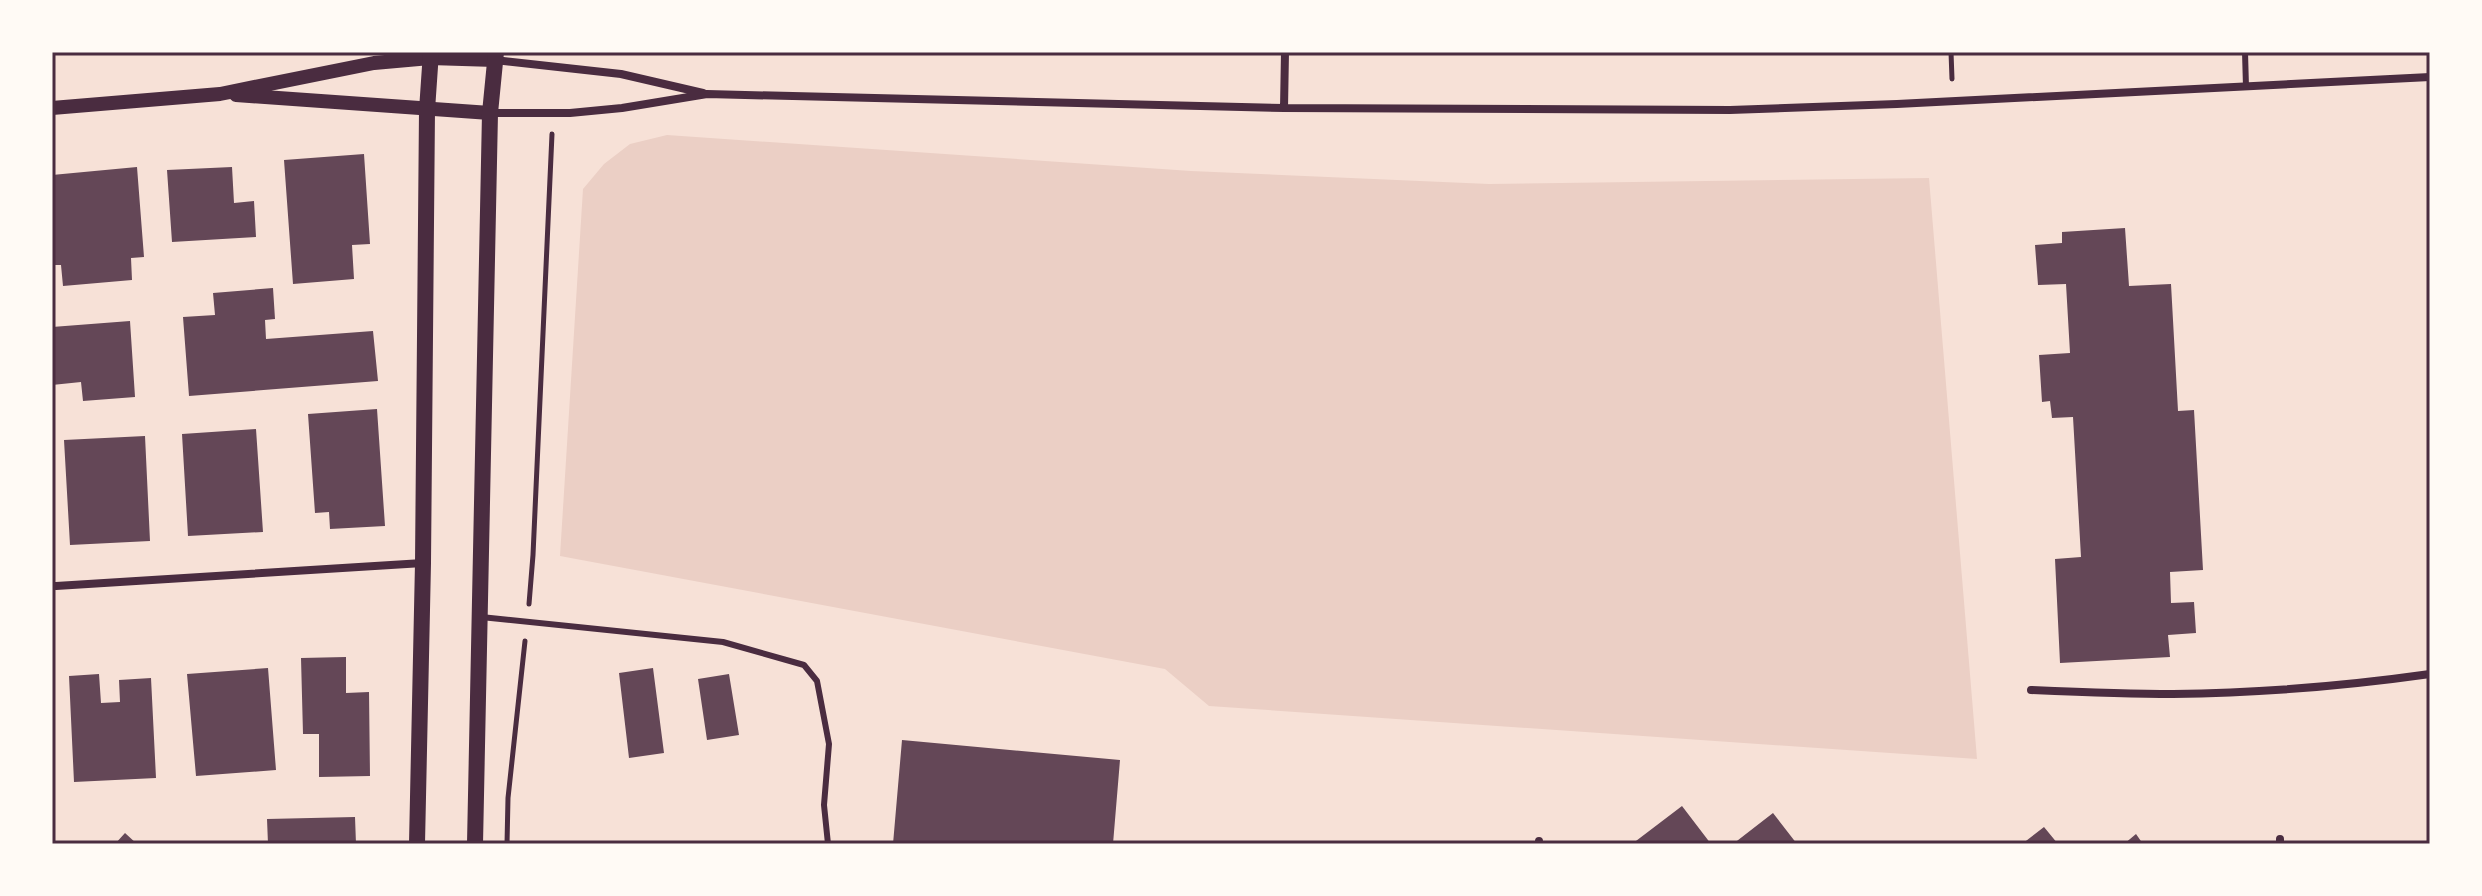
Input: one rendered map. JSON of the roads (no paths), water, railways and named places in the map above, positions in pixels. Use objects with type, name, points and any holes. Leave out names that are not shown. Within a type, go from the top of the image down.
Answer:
[{"type":"main road","points":[[417,844],[430,55]]},
{"type":"main road","points":[[475,844],[490,113],[496,56]]},
{"type":"street","points":[[1284,108],[1285,52]]},
{"type":"street","points":[[52,108],[220,94],[430,55],[496,56],[621,74],[707,94]]},
{"type":"street","points":[[220,94],[490,113],[622,108],[707,94],[1284,108],[1730,110],[2430,77]]},
{"type":"street","points":[[56,586],[423,563]]},
{"type":"street","points":[[2031,690],[2171,694],[2253,692],[2347,686],[2430,674]]},
{"type":"lane","points":[[2245,52],[2246,87]]},
{"type":"lane","points":[[480,617],[723,642],[804,665],[817,681],[829,744],[824,805],[828,844]]}]
